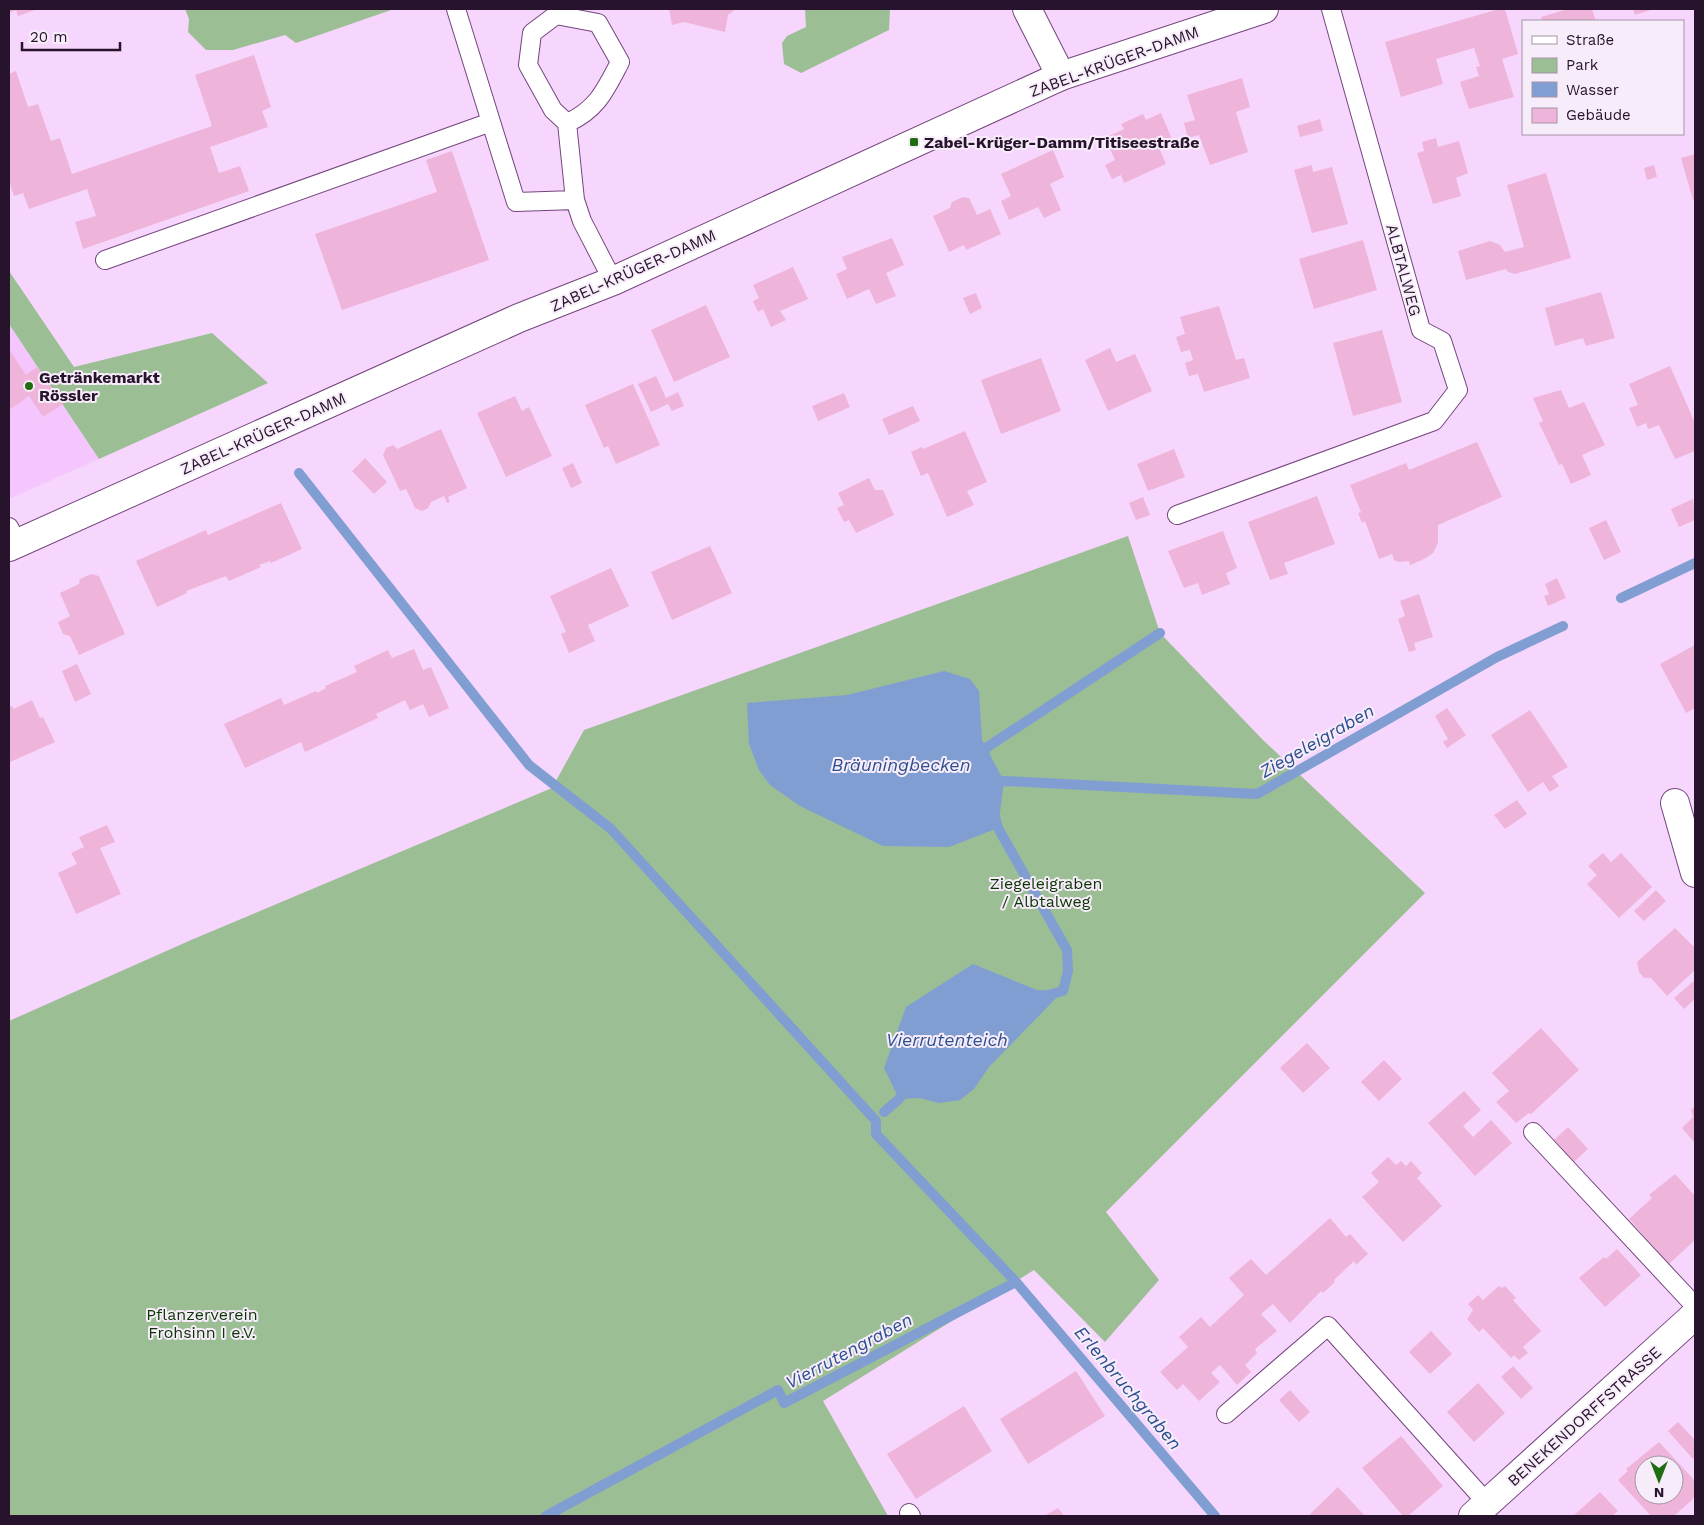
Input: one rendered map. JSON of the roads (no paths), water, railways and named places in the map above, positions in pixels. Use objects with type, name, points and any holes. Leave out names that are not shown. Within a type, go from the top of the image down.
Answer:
[{"type":"street","points":[[1027,9],[1061,76]]},
{"type":"street","name":"ZABEL-KRÜGER-DAMM","points":[[12,539],[510,322],[613,281],[1061,76],[1264,9]]},
{"type":"street","points":[[1675,803],[1695,873]]},
{"type":"street","name":"BENEKENDORFFSTRASSE","points":[[1480,1510],[1695,1315]]},
{"type":"lane","points":[[456,9],[516,202],[576,200]]},
{"type":"lane","name":"ALBTALWEG","points":[[1177,516],[1434,421],[1458,390],[1442,341],[1421,330],[1331,9]]},
{"type":"lane","points":[[567,122],[583,116],[603,95],[620,62],[598,23],[556,15],[532,33],[528,65],[553,110],[567,122],[576,200],[582,221],[613,281]]},
{"type":"lane","points":[[105,260],[491,122]]},
{"type":"lane","points":[[1533,1132],[1695,1306]]},
{"type":"lane","points":[[1226,1414],[1328,1326],[1480,1510]]},
{"type":"water","name":"Bräuningbecken","points":[[944,671],[970,679],[979,691],[982,740],[1004,781],[998,828],[949,847],[883,846],[800,806],[770,785],[759,770],[749,744],[747,703],[847,695]]},
{"type":"water","name":"Vierrutenteich","points":[[973,964],[1037,990],[1063,991],[989,1067],[974,1089],[960,1100],[939,1103],[919,1098],[899,1099],[884,1068],[906,1007]]},
{"type":"waterway","name":"Erlenbruchgraben","points":[[299,473],[529,765],[611,829],[876,1121],[876,1134],[1016,1282],[1215,1516]]},
{"type":"waterway","name":"Ziegeleigraben","points":[[1621,598],[1695,563]]},
{"type":"waterway","name":"Ziegeleigraben","points":[[992,788],[1004,781],[1257,794],[1497,657],[1563,626]]},
{"type":"waterway","points":[[983,761],[986,748],[1160,633]]},
{"type":"waterway","points":[[995,817],[998,828],[1067,950],[1068,971],[1063,991],[1051,994]]},
{"type":"waterway","points":[[884,1112],[899,1099],[906,1089]]},
{"type":"waterway","name":"Vierrutengraben","points":[[546,1516],[778,1390],[784,1403],[1016,1282]]},
{"type":"place","name":"Zabel-Krüger-Damm/Titiseestraße","points":[[914,142]]},
{"type":"place","name":"Getränkemarkt Rössler","points":[[29,386]]},
{"type":"park label","name":"Ziegeleigraben / Albtalweg","points":[[1046,892]]},
{"type":"park label","name":"Pflanzerverein Frohsinn I e.V.","points":[[202,1323]]}]
